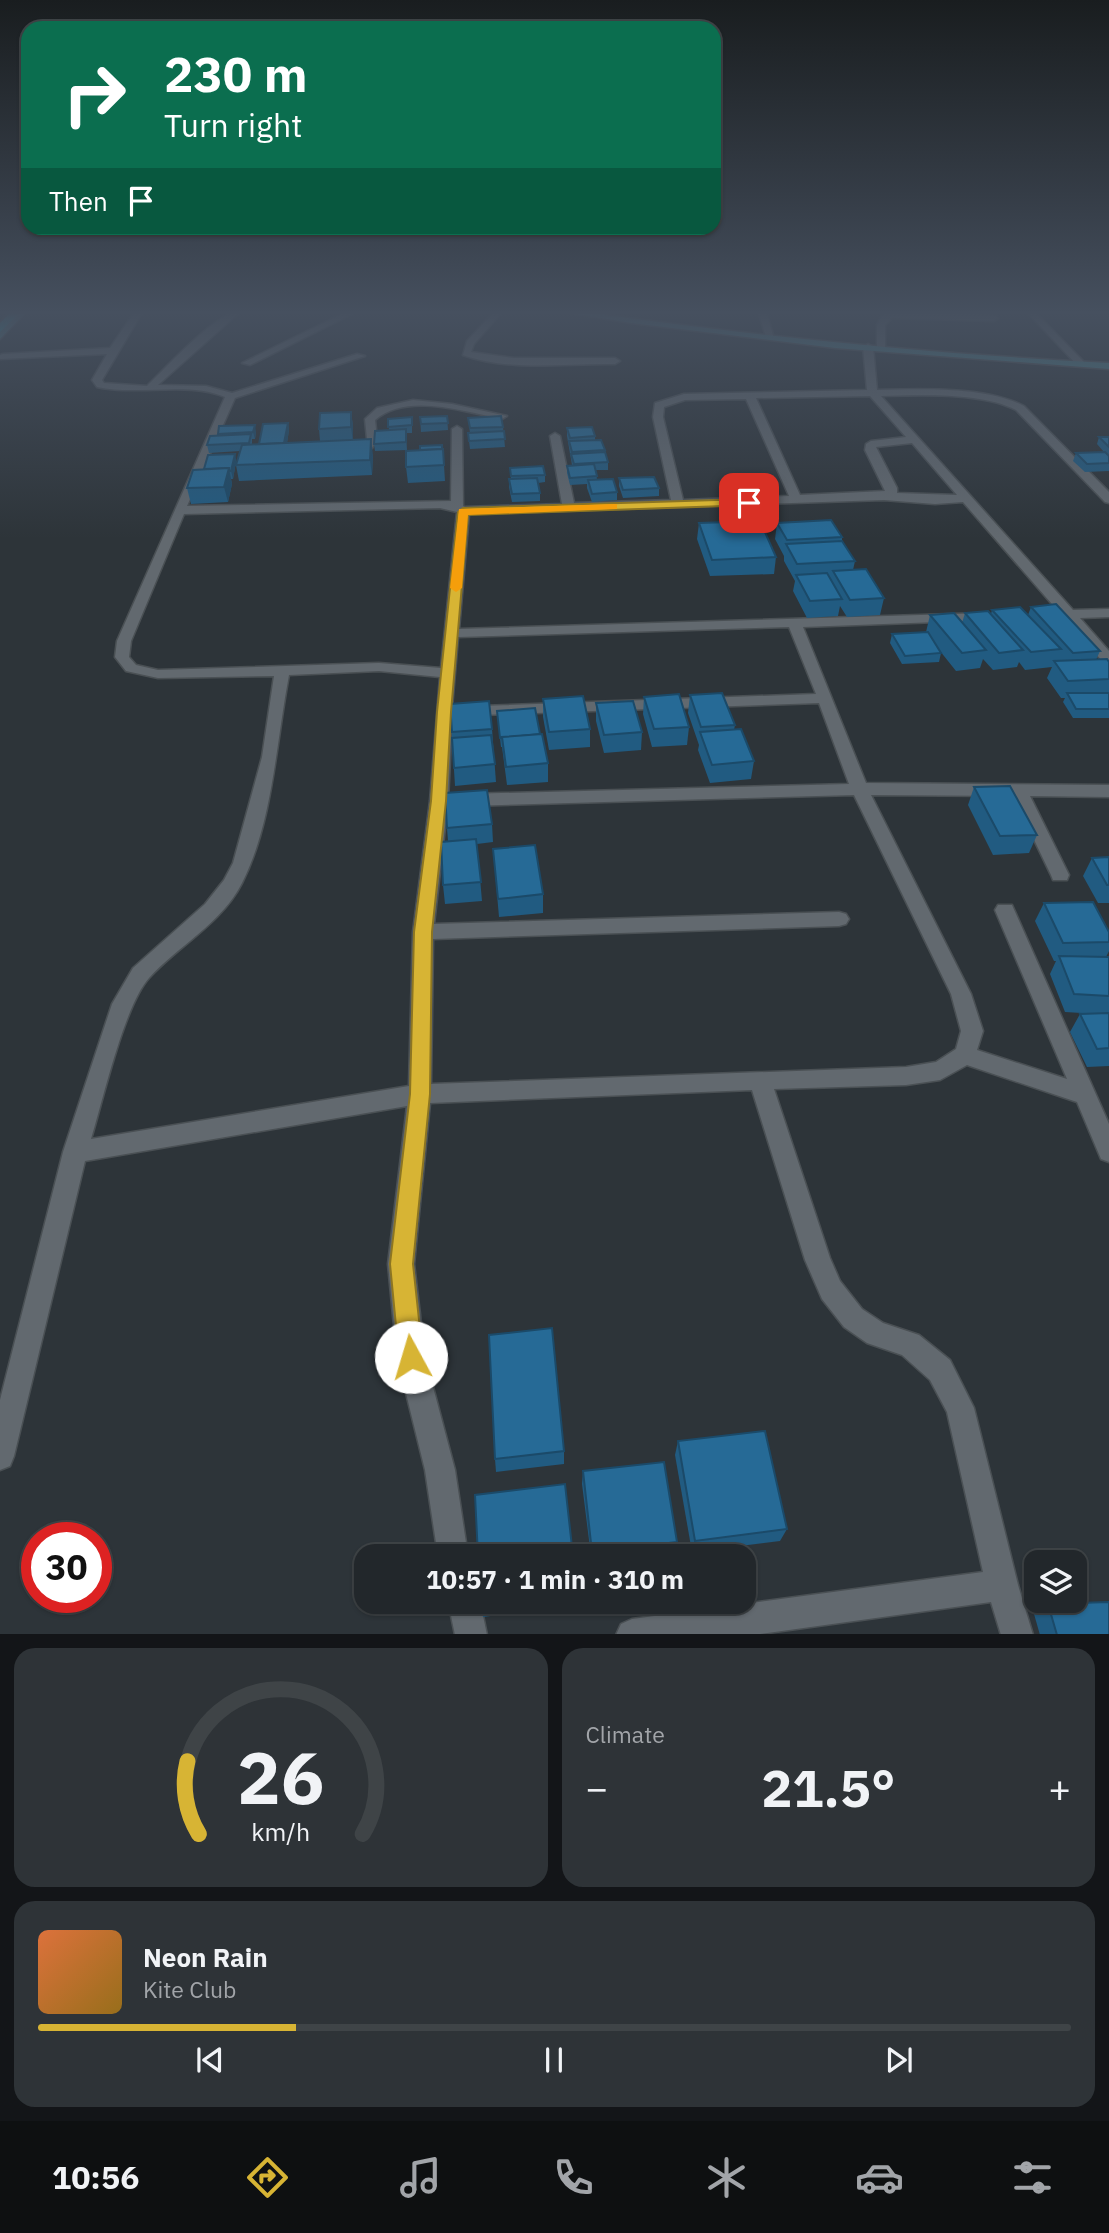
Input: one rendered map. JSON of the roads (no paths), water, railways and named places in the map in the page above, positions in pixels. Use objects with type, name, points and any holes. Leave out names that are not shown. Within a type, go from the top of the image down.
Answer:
[{"type":"street","points":[[128,387],[211,390],[231,396],[259,387]]},
{"type":"street","points":[[872,387],[872,392],[1109,660]]},
{"type":"street","points":[[678,505],[658,417],[659,405],[684,397],[872,392],[941,393],[1009,400],[1109,499]]},
{"type":"street","points":[[231,396],[124,641],[122,657],[131,668],[158,674],[366,667],[448,673]]},
{"type":"street","points":[[750,396],[797,501]]},
{"type":"street","points":[[339,453],[368,446],[372,439],[370,419],[376,411],[396,405],[419,404],[502,416]]},
{"type":"street","points":[[451,1544],[440,1471],[411,1357],[401,1264],[420,1094],[423,932],[439,801],[452,633],[460,509],[457,429]]},
{"type":"street","points":[[555,436],[569,508]]},
{"type":"street","points":[[884,496],[891,493],[891,488],[871,450],[871,444],[914,440]]},
{"type":"street","points":[[202,458],[216,458]]},
{"type":"street","points":[[179,510],[440,504],[460,509],[569,508],[884,496],[935,500],[966,498]]},
{"type":"street","points":[[1028,616],[1109,613]]},
{"type":"street","points":[[452,633],[1000,617]]},
{"type":"street","points":[[75,1152],[420,1094],[906,1076],[940,1071],[965,1055],[972,1031],[961,994],[860,789],[794,623]]},
{"type":"street","points":[[0,1456],[75,1152],[122,1004],[140,974],[212,909],[232,884],[242,863],[270,757],[282,671]]},
{"type":"street","points":[[444,712],[825,698]]},
{"type":"street","points":[[439,801],[860,789],[1109,791]]},
{"type":"street","points":[[1019,790],[1060,875]]},
{"type":"street","points":[[1005,910],[1109,1151]]},
{"type":"street","points":[[423,932],[839,919]]},
{"type":"street","points":[[965,1055],[1085,1095]]},
{"type":"street","points":[[760,1080],[818,1260],[831,1290],[853,1318],[876,1334],[909,1344],[940,1370],[960,1408],[1002,1586],[1017,1634]]},
{"type":"street","points":[[632,1634],[1002,1586]]},
{"type":"street","points":[[467,1614],[471,1634]]}]
